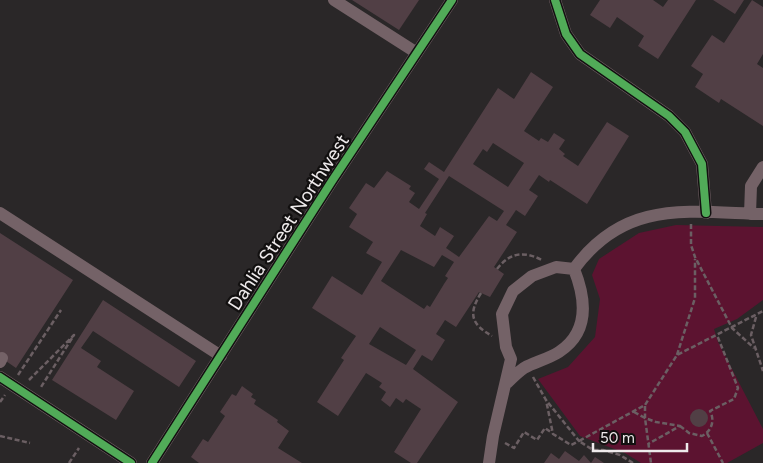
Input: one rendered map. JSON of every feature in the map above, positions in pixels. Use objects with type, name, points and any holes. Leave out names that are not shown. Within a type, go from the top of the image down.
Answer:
[{"type":"street","points":[[334,0],[385,27],[417,53]]},
{"type":"street","name":"Dahlia Street Northwest","points":[[152,463],[452,0]]},
{"type":"street","points":[[555,0],[566,34],[580,54],[669,116],[685,132],[702,164],[706,213]]},
{"type":"street","points":[[750,214],[751,186],[763,167]]},
{"type":"street","points":[[0,213],[221,356]]},
{"type":"street","points":[[574,269],[599,241],[616,228],[660,213],[763,214]]},
{"type":"street","points":[[489,463],[494,427],[507,383],[511,360],[506,347],[502,314],[513,291],[532,276],[556,267],[574,269]]},
{"type":"street","points":[[507,383],[523,369],[531,370],[560,352],[572,340],[582,323],[584,305],[574,269]]},
{"type":"street","points":[[506,347],[531,370]]},
{"type":"street","points":[[0,378],[131,463]]},
{"type":"path","points":[[691,224],[691,245],[695,257],[732,328],[754,348]]},
{"type":"path","points":[[497,269],[505,259],[515,254],[524,253],[546,262]]},
{"type":"path","points":[[499,440],[514,448],[524,432],[537,440],[545,428],[571,446],[645,405],[677,355],[695,298],[695,257]]},
{"type":"path","points":[[482,293],[475,304],[472,315],[478,328],[493,337]]},
{"type":"path","points":[[15,380],[60,310]]},
{"type":"path","points":[[677,355],[763,311]]},
{"type":"path","points":[[756,316],[751,335],[763,370]]},
{"type":"path","points":[[29,380],[74,335],[40,387]]},
{"type":"path","points":[[634,412],[656,422],[680,426],[689,433],[702,436],[707,433],[712,426],[713,416],[710,410],[734,398],[738,388],[717,335]]},
{"type":"path","points":[[531,370],[546,400],[579,441],[593,450],[603,450],[620,455],[633,463]]},
{"type":"path","points":[[0,402],[6,394]]},
{"type":"path","points":[[546,400],[554,434]]},
{"type":"path","points":[[645,405],[644,418],[651,463]]},
{"type":"path","points":[[648,444],[680,426]]},
{"type":"path","points":[[707,433],[723,463]]},
{"type":"path","points":[[0,436],[30,443]]},
{"type":"path","points":[[69,463],[78,448]]},
{"type":"shaded area","points":[[676,225],[763,227],[763,300],[737,319],[714,329],[718,342],[763,429],[763,443],[727,463],[641,463],[625,453],[580,436],[538,379],[568,367],[595,337],[600,299],[592,275],[599,259],[639,233]]},
{"type":"building","points":[[352,0],[419,0],[399,30]]},
{"type":"building","points":[[600,0],[653,0],[663,7],[668,0],[696,0],[658,59],[638,46],[644,36],[617,17],[610,28],[590,15]]},
{"type":"building","points":[[713,0],[744,0],[735,14]]},
{"type":"building","points":[[752,0],[763,7],[763,54],[757,64],[763,68],[763,126],[721,99],[719,103],[695,87],[703,74],[691,66],[712,35],[724,43]]},
{"type":"building","points":[[531,72],[553,87],[524,131],[539,141],[541,138],[548,142],[554,133],[565,140],[559,149],[565,154],[563,156],[578,166],[607,122],[629,136],[587,204],[539,175],[529,190],[538,196],[525,216],[516,210],[506,225],[517,232],[494,267],[504,274],[490,297],[479,292],[456,327],[445,320],[436,334],[445,340],[432,361],[422,355],[413,369],[458,402],[417,463],[411,463],[394,452],[421,409],[406,399],[403,403],[396,398],[390,407],[381,400],[386,392],[379,387],[382,383],[366,373],[338,416],[317,402],[344,360],[341,358],[356,336],[312,308],[332,276],[362,295],[382,262],[366,253],[373,242],[349,227],[357,214],[349,208],[366,183],[374,188],[387,171],[411,186],[409,189],[415,193],[409,202],[419,209],[439,179],[424,169],[429,162],[444,172],[498,88],[514,99]],"holes":[[[493,143],[524,163],[508,187],[473,164],[483,149],[487,152]],[[449,176],[504,211],[497,221],[489,216],[459,257],[446,248],[454,236],[440,227],[435,236],[420,226],[427,214],[425,213]],[[401,250],[434,267],[442,255],[454,262],[445,276],[448,278],[430,307],[427,305],[424,309],[381,281]],[[380,327],[416,350],[406,365],[369,344]]]},
{"type":"building","points":[[0,233],[73,280],[16,368],[0,357]]},
{"type":"building","points":[[103,300],[196,361],[179,387],[93,331],[81,348],[101,361],[97,367],[134,391],[116,420],[52,380]]},
{"type":"building","points":[[242,386],[253,394],[251,397],[256,400],[254,404],[278,420],[277,422],[289,431],[278,448],[302,463],[199,463],[191,457],[203,439],[208,442],[225,416],[220,412],[232,394],[236,396]]},
{"type":"building","points":[[699,409],[705,412],[708,418],[705,424],[699,427],[693,424],[690,418],[693,412]]},
{"type":"building","points":[[565,451],[579,461],[584,455],[591,463],[544,463],[551,453],[559,459]]},
{"type":"building","points":[[595,457],[604,463],[591,463]]},
{"type":"cycle path","points":[[152,463],[332,181],[452,0]]},
{"type":"cycle path","points":[[555,0],[566,34],[580,54],[669,116],[685,132],[702,164],[706,213]]},
{"type":"cycle path","points":[[0,377],[131,463]]}]
